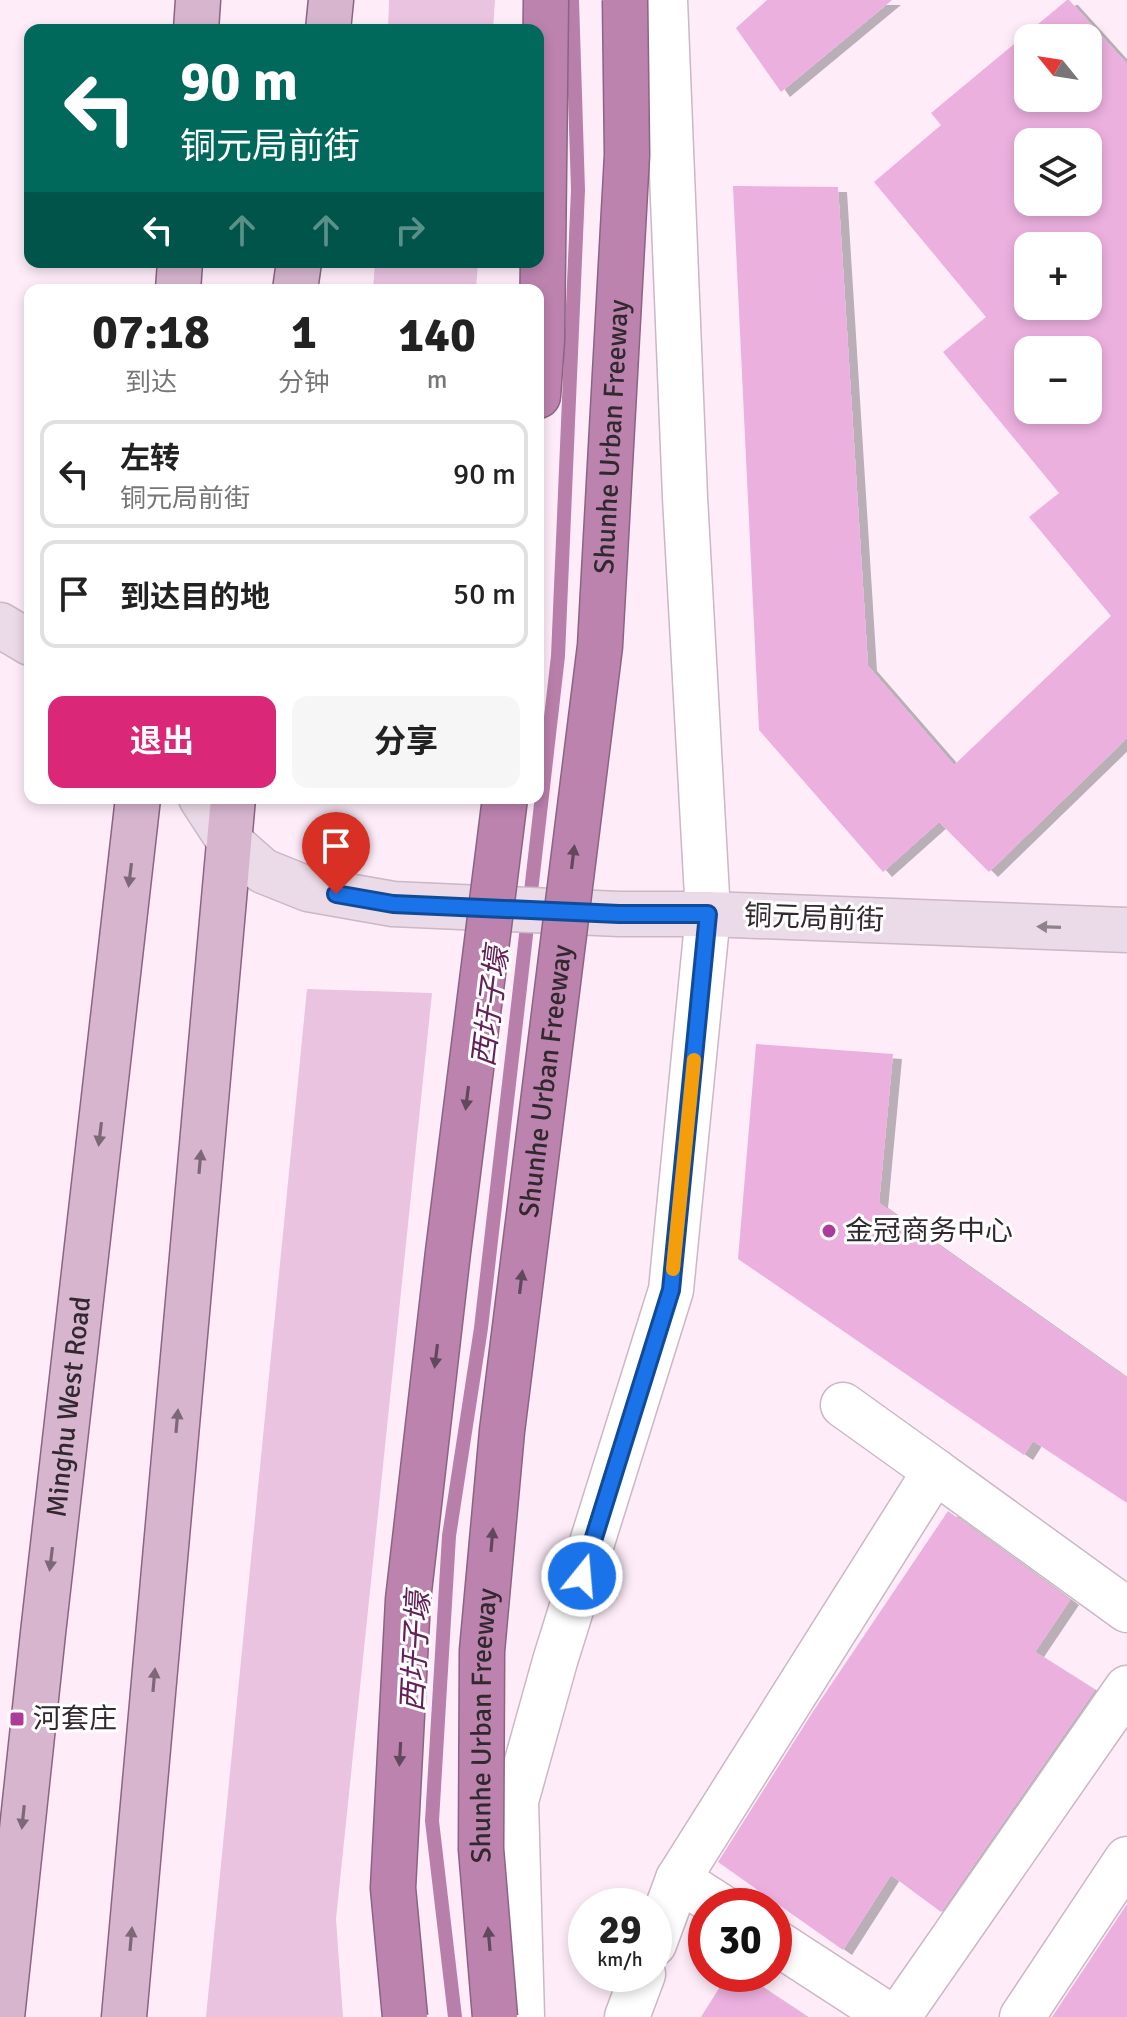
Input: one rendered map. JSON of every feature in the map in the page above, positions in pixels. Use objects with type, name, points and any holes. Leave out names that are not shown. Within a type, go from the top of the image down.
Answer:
[{"type":"highway","points":[[544,170],[546,0]]},
{"type":"highway","name":"Shunhe Urban Freeway","points":[[495,2017],[481,1849],[482,1651],[502,1431],[600,646],[627,155],[625,0]]},
{"type":"highway","points":[[405,2017],[393,1888],[408,1600],[504,804]]},
{"type":"main road","points":[[196,24],[198,0]]},
{"type":"main road","points":[[329,24],[331,0]]},
{"type":"main road","name":"Minghu West Road","points":[[2,2017],[137,804]]},
{"type":"main road","points":[[124,2017],[232,804]]},
{"type":"street","points":[[522,2017],[516,1801],[555,1661],[671,1290],[708,914],[684,482],[665,0]]},
{"type":"street","points":[[0,625],[24,639]]},
{"type":"street","name":"铜元局前街","points":[[205,804],[229,841],[263,871],[308,889],[393,904],[1127,930]]},
{"type":"street","points":[[843,1405],[1127,1610]]},
{"type":"street","points":[[672,1895],[678,1879],[935,1471]]},
{"type":"street","points":[[898,2017],[1127,1688]]},
{"type":"street","points":[[1022,2017],[1127,1859]]},
{"type":"street","points":[[678,1879],[692,1888]]},
{"type":"street","points":[[804,1953],[891,2017]]},
{"type":"street","points":[[627,2017],[636,1992]]},
{"type":"shaded area","points":[[389,0],[495,0],[493,24],[388,24]]},
{"type":"shaded area","points":[[375,268],[478,268],[476,284],[373,284]]},
{"type":"shaded area","points":[[307,989],[432,993],[336,1919],[343,2017],[206,2017]]},
{"type":"building","points":[[767,0],[892,0],[781,92],[736,28]]},
{"type":"building","points":[[1067,0],[1091,24],[1038,24]]},
{"type":"building","points":[[1102,36],[1127,64],[1127,738],[989,872],[939,822],[883,872],[759,730],[733,186],[838,187],[868,666],[954,765],[1111,616],[1029,517],[1059,493],[943,352],[986,317],[874,182],[941,125],[931,113],[1014,44],[1014,112],[1102,112]]},
{"type":"building","name":"金冠商务中心","points":[[756,1044],[893,1054],[879,1203],[1127,1378],[1127,1503],[1033,1441],[1024,1455],[738,1259]]},
{"type":"building","points":[[948,1511],[1070,1600],[1035,1652],[1095,1690],[941,1912],[891,1875],[843,1950],[792,1914],[792,1888],[755,1888],[718,1862],[814,1710]]},
{"type":"building","points":[[1127,1904],[1127,2017],[1052,2017]]},
{"type":"building","points":[[717,1992],[769,1992],[807,2017],[701,2017]]},
{"type":"waterway","name":"西圩子壕","points":[[544,778],[558,656],[578,190],[572,0]]},
{"type":"waterway","name":"西圩子壕","points":[[455,2017],[432,1821],[449,1536],[481,1328],[541,804]]},
{"type":"slow traffic","points":[[673,1269],[694,1060]]},
{"type":"place","name":"金冠商务中心","points":[[829,1231]]},
{"type":"place","name":"河套庄","points":[[17,1719]]},
{"type":"route","points":[[336,894],[393,904],[619,914],[708,914],[671,1290],[582,1576]]}]
